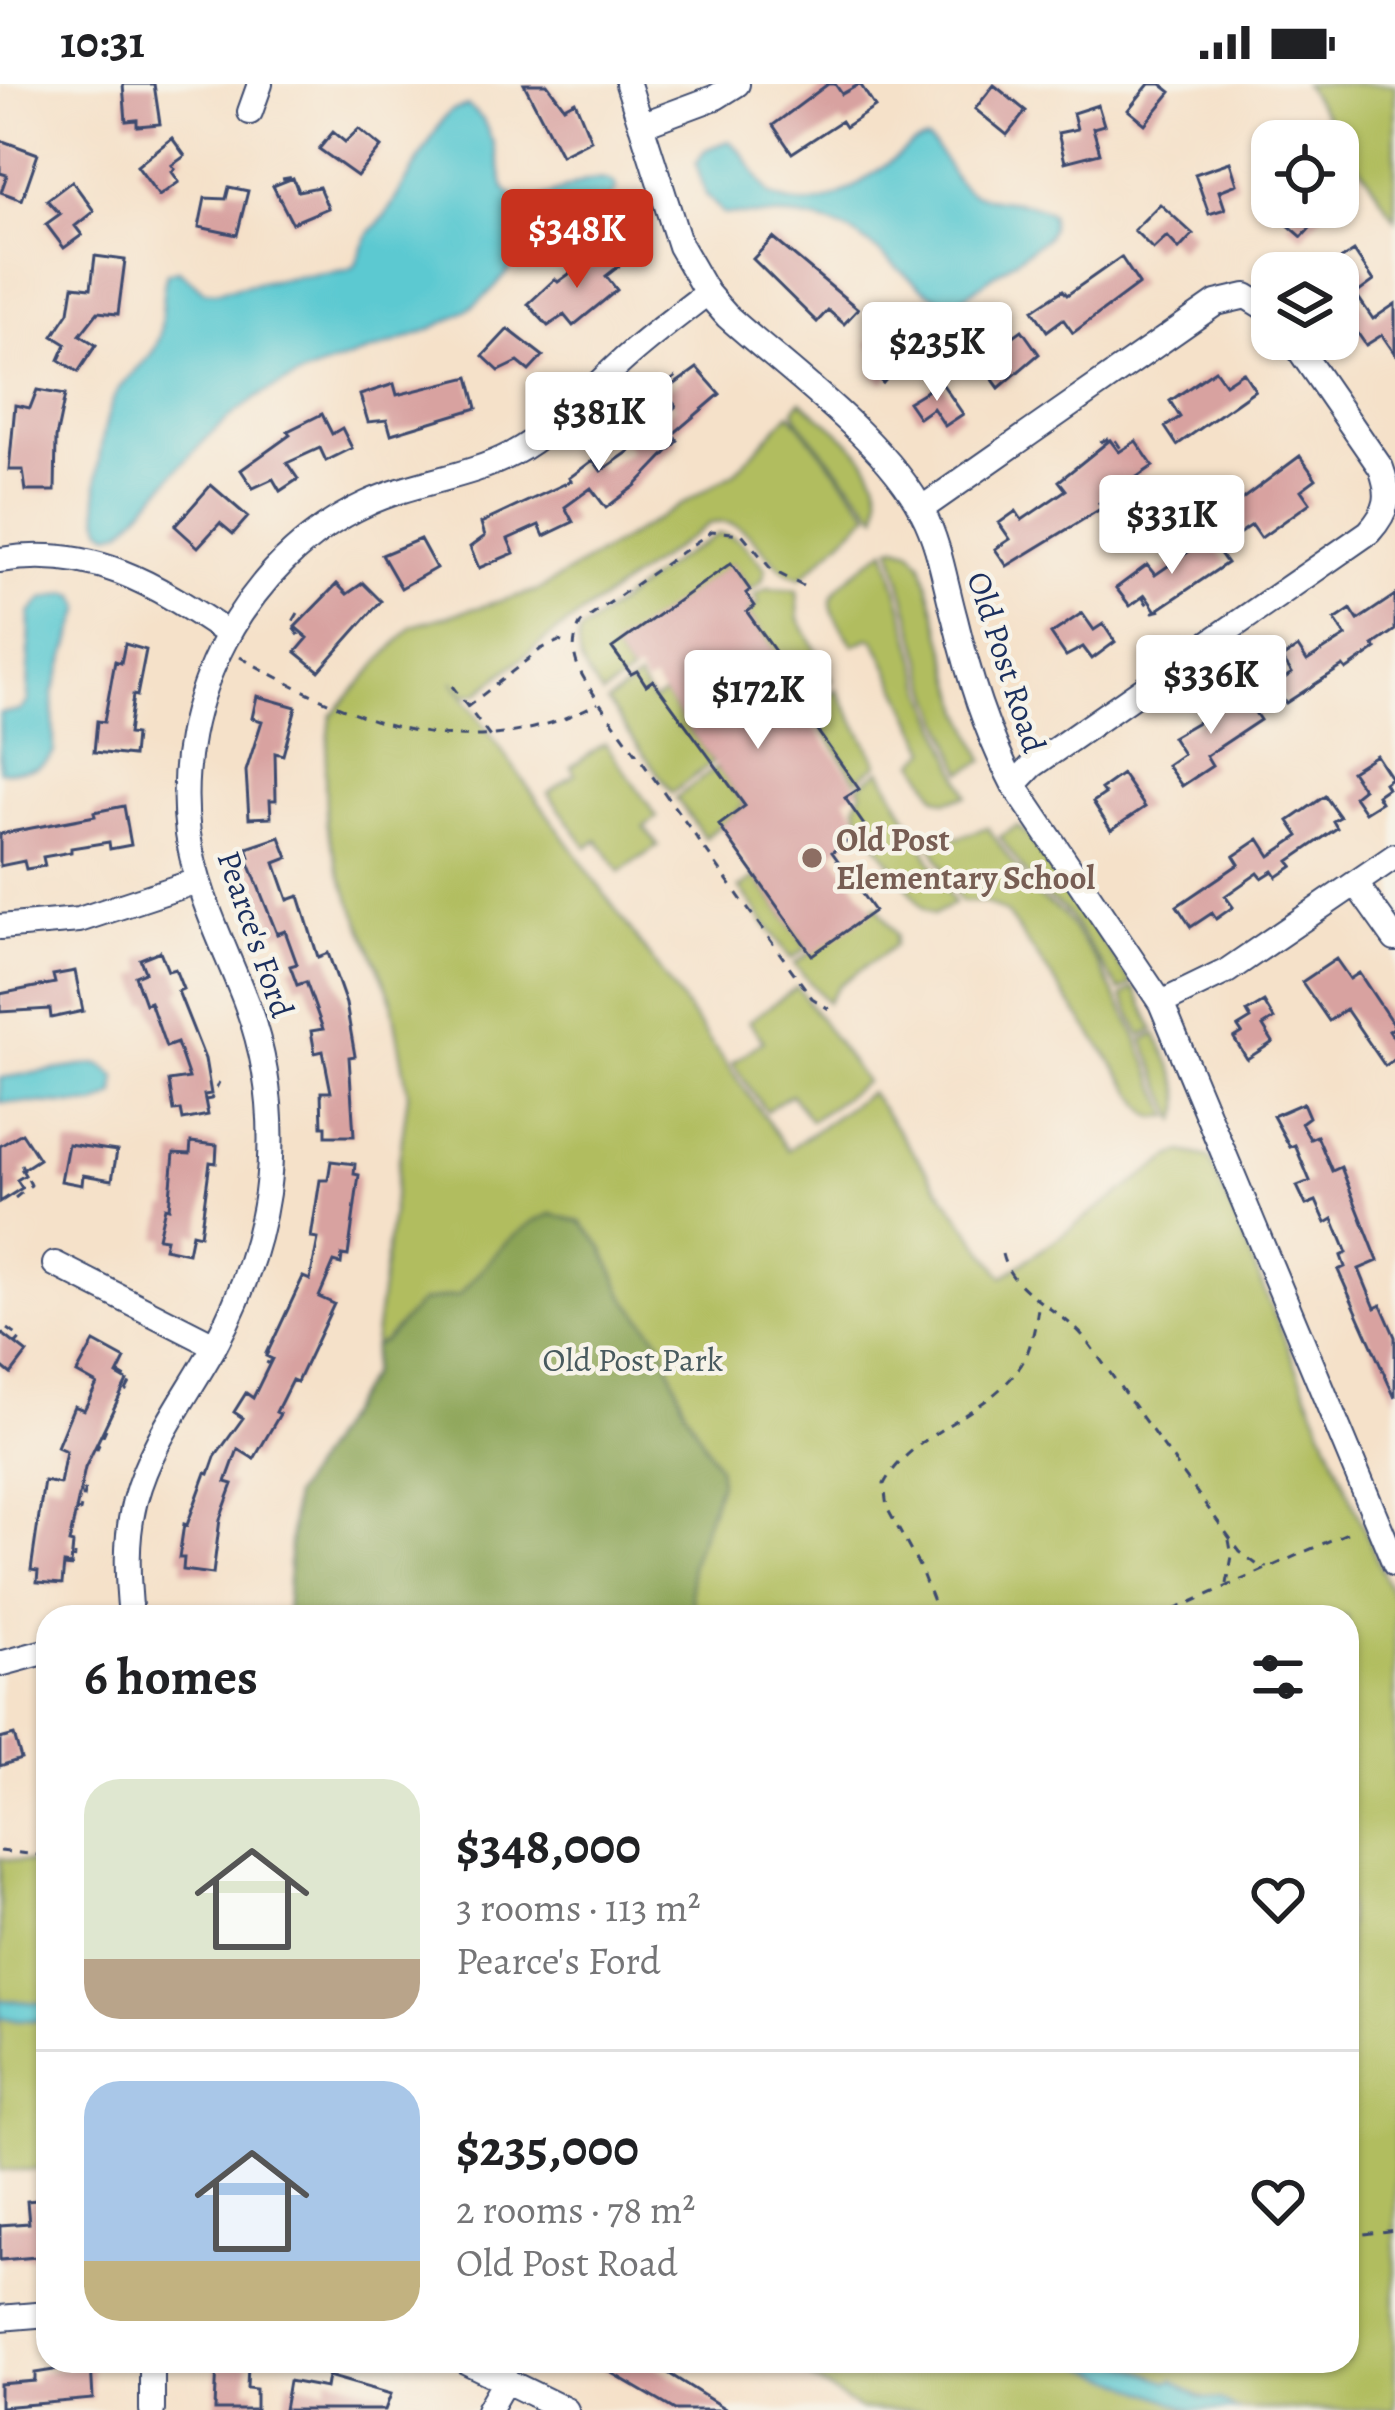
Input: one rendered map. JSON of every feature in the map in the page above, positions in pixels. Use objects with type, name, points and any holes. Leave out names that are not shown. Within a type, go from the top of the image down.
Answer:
[{"type":"street","points":[[250,112],[260,84]]},
{"type":"street","name":"Old Post Road","points":[[628,84],[669,220],[707,292],[727,316],[860,435],[921,508],[933,534],[981,712],[1014,784],[1161,1003],[1395,1564]]},
{"type":"street","points":[[641,125],[737,84]]},
{"type":"street","name":"Pearce's Ford","points":[[131,1605],[128,1536],[136,1497],[153,1451],[214,1345],[255,1252],[267,1193],[271,1130],[260,1048],[197,881],[188,832],[186,784],[202,693],[292,553],[328,525],[399,489],[509,456],[547,431],[632,352],[707,292]]},
{"type":"street","points":[[921,508],[1216,303],[1246,296],[1251,299]]},
{"type":"street","points":[[1014,784],[1033,766],[1369,532],[1382,518],[1388,487],[1381,468],[1306,360]]},
{"type":"street","points":[[0,560],[63,556],[111,567],[170,595],[230,643]]},
{"type":"street","points":[[1161,1003],[1227,971],[1395,856]]},
{"type":"street","points":[[0,927],[80,920],[197,881]]},
{"type":"street","points":[[1356,884],[1395,939]]},
{"type":"street","points":[[55,1264],[214,1345]]},
{"type":"street","points":[[0,1664],[36,1654]]},
{"type":"street","points":[[0,2318],[36,2315]]},
{"type":"street","points":[[152,2373],[152,2410]]},
{"type":"street","points":[[494,2373],[566,2410]]},
{"type":"street","points":[[488,2410],[506,2378]]},
{"type":"path","points":[[282,179],[293,177],[299,190]]},
{"type":"path","points":[[669,382],[677,376],[685,379]]},
{"type":"path","points":[[1100,442],[1113,437],[1122,450]]},
{"type":"path","points":[[802,586],[777,575],[742,535],[712,531],[580,622],[572,644],[576,666],[599,702],[812,998],[829,1009]]},
{"type":"path","points":[[1142,597],[1153,612],[1167,609]]},
{"type":"path","points":[[298,613],[291,625],[304,642]]},
{"type":"path","points":[[467,706],[541,649],[560,640],[572,644]]},
{"type":"path","points":[[230,643],[323,704],[438,735],[490,737],[545,726],[599,702]]},
{"type":"path","points":[[452,686],[490,737]]},
{"type":"path","points":[[205,1100],[211,1099],[219,1082]]},
{"type":"path","points":[[15,1198],[31,1185],[21,1164]]},
{"type":"path","points":[[1002,1254],[1012,1277],[1084,1337],[1227,1534],[1251,1561],[1268,1567]]},
{"type":"path","points":[[934,1605],[915,1558],[886,1508],[884,1484],[907,1456],[1013,1375],[1031,1341],[1040,1300]]},
{"type":"path","points":[[8,1329],[20,1338],[16,1344]]},
{"type":"path","points":[[269,1346],[262,1360],[270,1364]]},
{"type":"path","points":[[118,1373],[131,1381],[123,1396]]},
{"type":"path","points":[[94,1447],[97,1449],[106,1429]]},
{"type":"path","points":[[75,1510],[80,1511],[85,1487]]},
{"type":"path","points":[[1185,1605],[1347,1533]]},
{"type":"path","points":[[1227,1534],[1232,1556],[1227,1586]]},
{"type":"path","points":[[64,1566],[74,1567],[75,1554]]},
{"type":"path","points":[[0,1851],[36,1855]]},
{"type":"path","points":[[1359,2233],[1395,2230]]},
{"type":"green space","points":[[1304,84],[1395,84],[1395,218],[1359,165],[1359,120],[1328,120]]},
{"type":"green space","points":[[801,401],[869,465],[880,497],[877,515],[799,422],[794,409]]},
{"type":"green space","name":"Old Post Park","points":[[790,413],[870,513],[801,578],[777,564],[738,526],[709,524],[477,694],[465,695],[452,681],[788,1150],[870,1092],[1003,1277],[1171,1157],[1183,1152],[1209,1158],[1395,1603],[1395,2410],[1230,2409],[1146,2373],[1359,2373],[1359,1605],[287,1605],[293,1496],[370,1374],[408,1094],[391,997],[340,874],[326,823],[331,716],[412,626],[539,590],[734,473]]},
{"type":"green space","points":[[718,534],[733,537],[751,551],[766,569],[762,581],[750,590],[731,564],[613,649],[631,674],[602,695],[580,658],[580,633],[671,563]]},
{"type":"green space","points":[[892,547],[911,550],[922,563],[963,711],[984,761],[963,772],[932,694],[893,553]]},
{"type":"green space","points":[[886,549],[926,692],[967,796],[946,801],[936,797],[916,762],[928,750],[875,640],[853,645],[833,613],[831,602],[838,589]]},
{"type":"green space","points":[[767,588],[797,590],[799,619],[832,680],[826,684],[821,674],[815,675],[822,687],[807,698],[804,684],[796,682],[747,612],[759,603],[754,596]]},
{"type":"green space","points":[[638,679],[653,701],[664,694],[713,762],[672,793],[607,702]]},
{"type":"green space","points":[[837,690],[878,764],[856,780],[811,710]]},
{"type":"green space","points":[[605,743],[657,817],[644,827],[658,846],[620,872],[598,840],[587,847],[548,793],[575,774],[571,767]]},
{"type":"green space","points":[[717,767],[745,805],[705,838],[676,798]]},
{"type":"green space","points":[[881,770],[954,904],[933,915],[923,909],[862,823],[856,805],[862,791],[859,785]]},
{"type":"green space","points":[[1017,826],[1029,836],[1132,984],[1120,991],[1064,909],[1039,892],[1000,837]]},
{"type":"green space","points":[[987,827],[1035,895],[1062,913],[1098,964],[1132,1027],[1170,1116],[1149,1114],[1006,913],[984,902],[961,902],[926,835],[958,838]]},
{"type":"green space","points":[[756,877],[807,948],[791,959],[740,888]]},
{"type":"green space","points":[[877,906],[896,935],[894,946],[839,985],[827,1002],[794,964]]},
{"type":"green space","points":[[797,987],[865,1082],[811,1121],[791,1094],[766,1111],[732,1063],[763,1041],[749,1021]]},
{"type":"green space","points":[[1135,988],[1154,1030],[1141,1036],[1122,996]]},
{"type":"green space","points":[[1156,1034],[1180,1089],[1177,1120],[1143,1040]]},
{"type":"green space","points":[[551,1214],[581,1222],[602,1246],[625,1297],[660,1340],[685,1409],[718,1467],[720,1482],[691,1565],[694,1605],[287,1605],[293,1496],[370,1375],[374,1346],[421,1302],[459,1295],[506,1242]]},
{"type":"green space","points":[[0,1858],[36,1866],[36,2003],[0,2000]]},
{"type":"green space","points":[[0,2018],[36,2020],[36,2170],[0,2171]]},
{"type":"green space","points":[[802,2373],[1107,2373],[1192,2410],[861,2410]]},
{"type":"water","points":[[468,106],[483,120],[505,189],[516,198],[542,198],[586,181],[615,184],[616,191],[609,199],[544,230],[496,286],[467,310],[417,335],[261,395],[204,441],[123,530],[110,533],[103,528],[97,480],[107,419],[118,390],[156,346],[167,273],[178,270],[204,291],[215,292],[355,266],[370,232],[386,215],[443,119]]},
{"type":"water","points":[[927,140],[972,193],[1050,213],[1051,227],[1044,239],[954,304],[931,294],[866,241],[839,227],[790,216],[724,214],[706,195],[696,164],[705,150],[729,141],[742,152],[769,194],[804,204],[835,197]]},
{"type":"water","points":[[69,593],[82,608],[53,693],[54,752],[37,767],[0,771],[0,713],[20,711],[28,702],[30,613],[43,599]]},
{"type":"water","points":[[95,1064],[116,1077],[115,1095],[95,1105],[0,1102],[0,1078]]},
{"type":"water","points":[[0,2000],[36,2003],[36,2020],[0,2018]]},
{"type":"water","points":[[1102,2373],[1147,2373],[1174,2380],[1200,2398],[1220,2400],[1236,2410],[1192,2410]]},
{"type":"building","points":[[123,84],[154,84],[160,124],[137,126],[137,120],[126,121]]},
{"type":"building","points":[[524,84],[547,84],[564,107],[575,101],[591,140],[561,155]]},
{"type":"building","points":[[828,84],[835,84],[842,94],[860,84],[875,107],[845,127],[841,121],[792,153],[773,125]]},
{"type":"building","points":[[1149,84],[1161,84],[1171,92],[1145,124],[1128,110]]},
{"type":"building","points":[[994,85],[1026,111],[1007,135],[975,109]]},
{"type":"building","points":[[1098,105],[1104,125],[1093,128],[1100,153],[1065,162],[1058,133],[1077,129],[1073,113]]},
{"type":"building","points":[[359,129],[381,147],[357,176],[319,149],[333,132],[345,142]]},
{"type":"building","points":[[172,138],[185,156],[172,165],[179,182],[159,196],[137,166]]},
{"type":"building","points":[[0,140],[38,154],[22,200],[1,192],[7,175],[0,173]]},
{"type":"building","points":[[1230,162],[1237,184],[1219,191],[1225,209],[1209,214],[1195,174]]},
{"type":"building","points":[[293,178],[298,191],[319,187],[328,208],[292,223],[273,186]]},
{"type":"building","points":[[72,181],[94,211],[75,226],[82,235],[64,248],[46,224],[60,214],[47,200]]},
{"type":"building","points":[[229,187],[248,191],[237,235],[199,227],[205,198],[226,199]]},
{"type":"building","points":[[1160,204],[1193,234],[1179,249],[1167,236],[1153,249],[1134,230]]},
{"type":"building","points":[[773,238],[858,309],[844,324],[828,310],[817,322],[753,259]]},
{"type":"building","points":[[605,248],[619,266],[606,276],[617,290],[573,326],[564,315],[548,326],[528,304],[555,279],[558,282]]},
{"type":"building","points":[[95,256],[125,260],[118,314],[98,312],[80,335],[96,345],[78,372],[59,360],[66,344],[53,336],[69,312],[73,286],[91,288]]},
{"type":"building","points":[[1121,257],[1139,284],[1073,333],[1063,319],[1047,331],[1033,310],[1063,290],[1067,295]]},
{"type":"building","points":[[1359,258],[1374,281],[1359,292]]},
{"type":"building","points":[[1359,298],[1373,319],[1395,304],[1395,354],[1382,335],[1366,345],[1359,335]]},
{"type":"building","points":[[884,324],[912,349],[883,383],[871,372],[883,358],[867,344]]},
{"type":"building","points":[[508,329],[543,356],[529,371],[518,362],[499,371],[483,356]]},
{"type":"building","points":[[1022,330],[1039,354],[999,388],[983,358]]},
{"type":"building","points":[[697,368],[720,394],[672,435],[678,441],[635,486],[606,508],[591,488],[565,507],[573,522],[544,536],[539,525],[508,539],[514,553],[479,568],[470,547],[485,536],[481,523],[571,481],[593,460],[601,471],[631,450],[618,436],[633,422],[642,432],[647,427],[651,431],[676,406],[664,392]]},
{"type":"building","points":[[1215,370],[1225,384],[1243,372],[1255,390],[1177,445],[1165,427],[1180,417],[1170,401]]},
{"type":"building","points":[[469,377],[477,408],[391,434],[387,420],[368,422],[360,395],[394,384],[397,395]]},
{"type":"building","points":[[941,382],[963,414],[945,426],[933,408],[919,418],[908,402]]},
{"type":"building","points":[[37,390],[65,395],[56,438],[55,491],[26,491],[23,470],[9,470],[15,405],[30,408]]},
{"type":"building","points":[[322,414],[332,434],[342,428],[352,448],[326,461],[320,448],[287,463],[298,479],[280,491],[273,479],[253,488],[241,470],[290,435],[288,431]]},
{"type":"building","points":[[1110,440],[1119,452],[1136,441],[1153,466],[1099,503],[1102,508],[1007,566],[995,549],[1010,539],[999,523],[1016,511],[1022,520],[1066,490],[1059,481]]},
{"type":"building","points":[[1300,456],[1316,479],[1301,490],[1310,503],[1261,538],[1252,525],[1237,535],[1222,514]]},
{"type":"building","points":[[211,485],[248,517],[233,534],[220,523],[198,547],[175,526]]},
{"type":"building","points":[[420,539],[436,568],[401,588],[382,555]]},
{"type":"building","points":[[1204,541],[1210,549],[1214,545],[1227,563],[1156,611],[1145,595],[1130,606],[1116,588],[1147,565],[1155,575]]},
{"type":"building","points":[[731,563],[750,590],[746,593],[755,606],[747,612],[802,689],[792,695],[859,789],[845,798],[866,828],[832,852],[874,911],[812,955],[719,825],[745,806],[653,680],[646,685],[637,671],[631,674],[612,648]]},
{"type":"building","points":[[363,583],[381,601],[319,671],[296,652],[308,638],[295,627],[337,584],[347,594]]},
{"type":"building","points":[[1395,595],[1395,630],[1373,645],[1376,649],[1286,703],[1274,685],[1292,673],[1282,658],[1298,647],[1307,661],[1346,636],[1335,620],[1351,609],[1358,620]]},
{"type":"building","points":[[1082,613],[1094,630],[1103,624],[1115,642],[1092,659],[1083,647],[1066,656],[1051,634]]},
{"type":"building","points":[[125,644],[146,650],[128,734],[135,735],[133,756],[94,752],[97,721],[104,722],[115,661],[121,663]]},
{"type":"building","points":[[1239,689],[1260,720],[1206,756],[1212,766],[1182,786],[1167,765],[1183,754],[1172,737],[1225,706],[1222,701]]},
{"type":"building","points":[[257,696],[296,707],[283,755],[275,753],[276,800],[270,800],[271,817],[249,818],[246,771],[262,721],[252,718]]},
{"type":"building","points":[[1376,755],[1391,778],[1377,795],[1381,802],[1365,812],[1354,796],[1363,789],[1351,771]]},
{"type":"building","points":[[1122,774],[1145,807],[1111,830],[1093,802],[1105,794],[1101,789]]},
{"type":"building","points":[[1325,796],[1340,817],[1333,821],[1337,828],[1289,861],[1293,866],[1277,877],[1273,871],[1262,878],[1258,873],[1225,896],[1233,907],[1216,919],[1212,913],[1191,927],[1177,906],[1239,864],[1234,856],[1259,839],[1270,856],[1299,836],[1289,821]]},
{"type":"building","points":[[124,806],[131,845],[110,849],[109,842],[71,848],[71,852],[43,857],[45,866],[26,869],[24,861],[0,866],[0,834]]},
{"type":"building","points":[[280,837],[288,858],[275,863],[288,900],[299,896],[318,957],[328,953],[346,1004],[355,1056],[349,1057],[354,1136],[326,1136],[326,1126],[322,1126],[321,1092],[331,1092],[323,1051],[315,1053],[311,1031],[323,1029],[306,982],[297,985],[290,966],[297,964],[285,931],[277,934],[247,858],[247,848]]},
{"type":"building","points":[[160,951],[168,971],[175,969],[183,989],[178,991],[205,1059],[211,1094],[204,1095],[208,1115],[183,1120],[181,1110],[174,1111],[169,1081],[189,1078],[177,1043],[166,1047],[135,976],[145,972],[140,959]]},
{"type":"building","points":[[1336,959],[1350,979],[1359,973],[1395,1027],[1389,1031],[1395,1040],[1395,1059],[1385,1066],[1346,1009],[1329,1021],[1302,982]]},
{"type":"building","points":[[75,971],[83,1011],[51,1018],[50,1009],[0,1012],[0,994],[55,983],[53,975]]},
{"type":"building","points":[[1264,1002],[1274,1019],[1263,1026],[1273,1042],[1247,1059],[1234,1038],[1242,1033],[1238,1027],[1251,1019],[1247,1012]]},
{"type":"building","points":[[1303,1103],[1309,1117],[1301,1123],[1310,1139],[1317,1136],[1332,1171],[1341,1167],[1378,1261],[1359,1269],[1375,1308],[1381,1305],[1395,1337],[1395,1398],[1338,1270],[1345,1267],[1341,1256],[1347,1253],[1333,1219],[1326,1223],[1316,1201],[1306,1205],[1297,1186],[1310,1181],[1295,1145],[1290,1147],[1273,1116]]},
{"type":"building","points":[[22,1133],[39,1159],[22,1170],[25,1175],[17,1180],[22,1188],[0,1202],[0,1146]]},
{"type":"building","points":[[191,1142],[217,1145],[216,1163],[210,1162],[200,1235],[192,1233],[188,1253],[164,1248],[166,1239],[158,1238],[165,1207],[169,1208],[174,1153],[190,1154]]},
{"type":"building","points":[[68,1144],[117,1151],[112,1180],[83,1175],[82,1185],[61,1181]]},
{"type":"building","points":[[331,1161],[355,1164],[354,1174],[359,1175],[348,1256],[342,1255],[341,1264],[334,1262],[319,1297],[334,1304],[254,1459],[238,1449],[226,1482],[233,1484],[220,1519],[213,1574],[183,1570],[184,1558],[179,1558],[184,1524],[206,1473],[243,1418],[234,1412],[246,1393],[253,1398],[272,1359],[266,1356],[303,1277],[310,1280],[318,1239],[311,1238],[320,1180],[328,1180]]},
{"type":"building","points":[[0,1332],[27,1353],[11,1374],[0,1365]]},
{"type":"building","points":[[94,1342],[125,1359],[117,1375],[127,1381],[85,1468],[69,1543],[73,1544],[71,1565],[64,1564],[62,1584],[37,1582],[38,1571],[31,1570],[44,1481],[60,1484],[66,1451],[57,1447],[74,1406],[84,1410],[97,1384],[77,1373]]},
{"type":"building","points":[[14,1735],[21,1759],[0,1766],[0,1739]]},
{"type":"building","points":[[36,2200],[36,2257],[0,2260],[0,2225],[29,2223],[27,2201]]},
{"type":"building","points":[[35,2373],[92,2373],[93,2399],[0,2407],[0,2384],[35,2381]]},
{"type":"building","points":[[217,2373],[248,2373],[247,2388],[256,2389],[256,2410],[215,2410]]},
{"type":"building","points":[[612,2373],[668,2373],[727,2410],[675,2410]]},
{"type":"building","points":[[328,2376],[391,2394],[385,2410],[284,2410],[289,2381],[326,2388]]},
{"type":"place","name":"Old Post Elementary School","points":[[812,858]]}]
